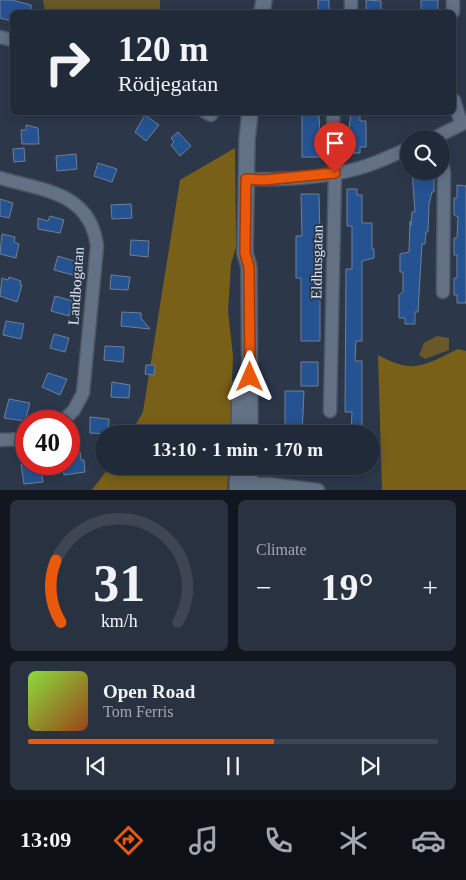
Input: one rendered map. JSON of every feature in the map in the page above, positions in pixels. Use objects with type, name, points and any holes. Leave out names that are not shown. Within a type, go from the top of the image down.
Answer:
[{"type":"street","points":[[450,130],[464,123],[456,105]]},
{"type":"street","points":[[250,115],[246,179],[245,253],[249,267],[250,425]]},
{"type":"street","name":"Eldhusgatan","points":[[330,411],[335,173],[334,115]]},
{"type":"street","points":[[246,179],[264,180],[335,173],[368,165],[400,152]]},
{"type":"street","name":"Landbogatan","points":[[0,178],[68,198],[85,212],[94,230],[97,246],[83,393],[74,410]]},
{"type":"street","points":[[443,292],[444,180]]},
{"type":"street","points":[[239,425],[240,267],[245,253]]},
{"type":"street","points":[[0,440],[15,439]]},
{"type":"street","points":[[247,475],[243,487],[318,490]]},
{"type":"shaded area","points":[[43,0],[160,0],[160,9],[190,10],[45,10]]},
{"type":"shaded area","points":[[235,148],[236,247],[231,264],[228,311],[233,356],[230,425],[135,425],[143,412],[180,180]]},
{"type":"shaded area","points":[[437,336],[449,338],[449,350],[425,359],[419,355],[424,343]]},
{"type":"shaded area","points":[[458,349],[466,351],[466,490],[382,490],[378,355],[401,365],[419,366]]},
{"type":"shaded area","points":[[103,475],[228,475],[227,490],[92,490]]},
{"type":"building","points":[[0,0],[12,0],[31,5],[31,10],[10,10],[10,20],[0,18]]},
{"type":"building","points":[[318,0],[329,0],[329,10],[318,10]]},
{"type":"building","points":[[366,0],[381,1],[381,10],[366,10]]},
{"type":"building","points":[[421,0],[438,0],[438,10],[421,10]]},
{"type":"building","points":[[145,115],[159,125],[146,141],[135,132]]},
{"type":"building","points":[[302,115],[319,116],[321,157],[302,157]]},
{"type":"building","points":[[351,115],[360,115],[360,121],[366,121],[366,147],[360,147],[360,153],[351,153],[350,145],[347,145]]},
{"type":"building","points":[[26,125],[38,128],[39,144],[22,144],[21,130],[26,130]]},
{"type":"building","points":[[178,132],[191,146],[180,156],[171,145],[174,142],[171,138]]},
{"type":"building","points":[[24,148],[25,161],[14,162],[13,149]]},
{"type":"building","points":[[76,154],[77,169],[57,171],[56,156]]},
{"type":"building","points":[[98,163],[117,169],[112,182],[94,176]]},
{"type":"building","points":[[413,180],[434,180],[434,192],[432,192],[429,204],[428,232],[426,232],[425,244],[422,244],[418,312],[415,312],[415,324],[405,324],[405,318],[399,318],[399,295],[403,292],[403,272],[400,272],[400,254],[409,252],[410,221],[411,226],[412,212],[415,212]]},
{"type":"building","points":[[457,185],[466,186],[466,303],[457,303],[457,295],[454,295],[454,278],[457,278],[457,255],[454,255],[454,238],[457,238],[458,217],[454,215],[454,198],[457,198]]},
{"type":"building","points":[[347,189],[357,189],[357,195],[362,195],[362,223],[372,223],[372,249],[374,249],[374,258],[362,261],[362,341],[356,341],[355,361],[362,361],[362,425],[351,425],[352,412],[345,412],[346,269],[352,269],[352,226],[347,226]]},
{"type":"building","points":[[301,194],[319,194],[320,237],[315,237],[315,278],[318,278],[318,293],[320,293],[320,341],[301,341],[301,278],[296,278],[296,236],[302,236]]},
{"type":"building","points":[[0,199],[13,203],[9,218],[0,216]]},
{"type":"building","points":[[131,204],[132,218],[112,219],[111,205]]},
{"type":"building","points":[[50,216],[64,220],[60,233],[38,229],[38,218],[48,221]]},
{"type":"building","points":[[2,234],[15,237],[14,242],[19,244],[16,258],[0,254]]},
{"type":"building","points":[[131,240],[149,241],[148,257],[130,255]]},
{"type":"building","points":[[58,256],[77,262],[73,275],[54,270]]},
{"type":"building","points":[[111,275],[130,277],[128,290],[110,289]]},
{"type":"building","points":[[9,277],[21,281],[20,285],[22,285],[17,302],[0,296],[2,278],[8,280]]},
{"type":"building","points":[[55,296],[73,301],[69,316],[51,311]]},
{"type":"building","points":[[122,312],[141,313],[141,318],[150,329],[121,326]]},
{"type":"building","points":[[6,321],[24,324],[21,339],[3,335]]},
{"type":"building","points":[[54,334],[69,338],[65,352],[50,348]]},
{"type":"building","points":[[105,346],[124,347],[123,362],[104,360]]},
{"type":"building","points":[[301,362],[318,362],[318,386],[301,386]]},
{"type":"building","points":[[146,365],[155,365],[154,375],[145,374]]},
{"type":"building","points":[[48,373],[67,379],[60,395],[42,387]]},
{"type":"building","points":[[112,382],[130,385],[129,398],[111,397]]},
{"type":"building","points":[[285,391],[304,391],[302,425],[285,425]]},
{"type":"building","points":[[9,399],[30,403],[28,410],[15,410],[15,420],[4,418]]},
{"type":"building","points":[[90,417],[109,419],[109,425],[95,425],[95,433],[90,433]]},
{"type":"building","points":[[80,452],[81,460],[84,460],[85,472],[80,473]]},
{"type":"building","points":[[23,475],[42,475],[43,482],[24,484]]},
{"type":"route","points":[[250,377],[249,267],[245,253],[246,179],[264,180],[335,173]]}]
